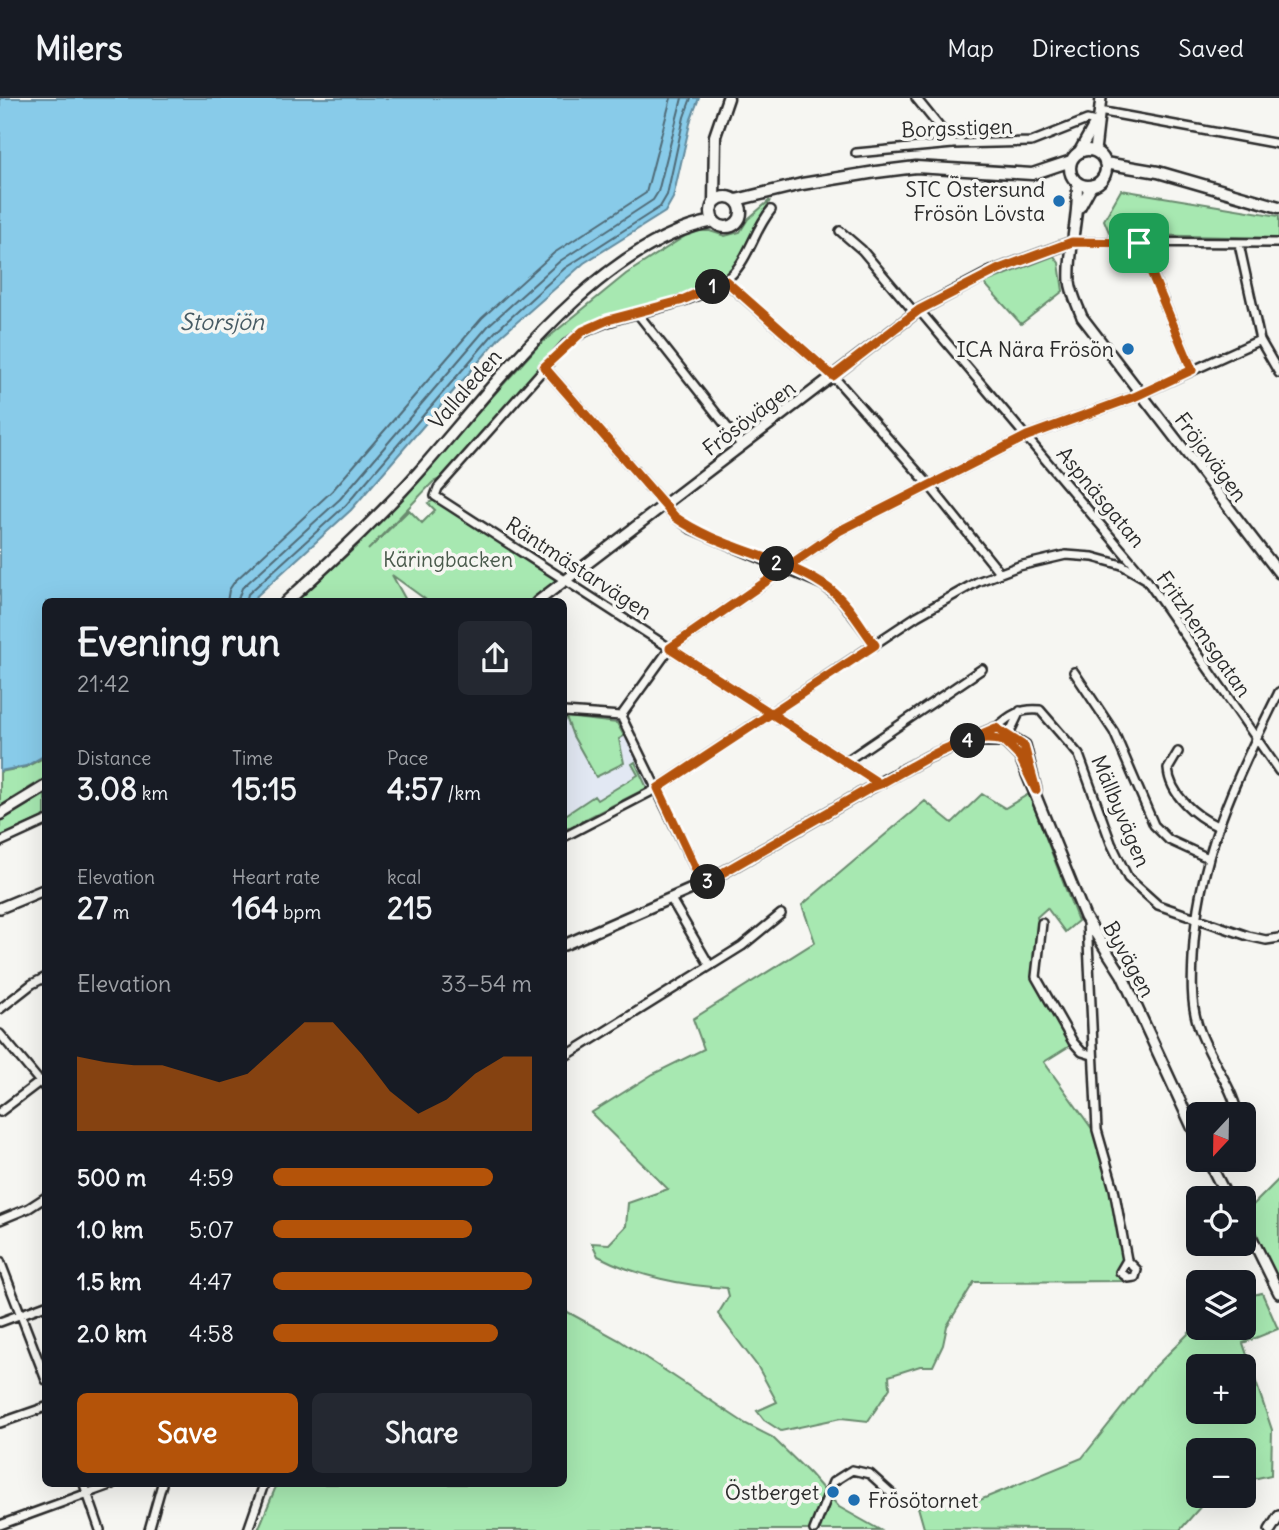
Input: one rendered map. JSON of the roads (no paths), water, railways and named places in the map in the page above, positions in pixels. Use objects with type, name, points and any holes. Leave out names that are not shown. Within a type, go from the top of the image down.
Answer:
[{"type":"main road","points":[[728,98],[715,136],[713,211],[723,227],[731,226],[766,193]]},
{"type":"main road","points":[[713,211],[722,197],[734,199],[841,177],[916,167],[1013,174],[1048,171],[1071,161],[1079,152],[1095,151],[1105,168],[1101,180],[1092,185],[1048,171]]},
{"type":"main road","points":[[1071,161],[1070,171],[1076,181]]},
{"type":"main road","points":[[1105,168],[1130,167],[1279,207]]},
{"type":"main road","points":[[714,174],[720,186],[734,199],[741,214]]},
{"type":"main road","name":"Vallaleden","points":[[291,598],[356,540],[547,328],[605,275],[662,237],[691,225],[713,211]]},
{"type":"main road","points":[[0,814],[42,788]]},
{"type":"street","points":[[916,98],[953,144]]},
{"type":"street","points":[[1095,151],[1096,122],[1101,98]]},
{"type":"street","points":[[1099,111],[1279,144]]},
{"type":"street","name":"Borgsstigen","points":[[856,153],[953,144],[1031,142],[1087,120],[1096,122]]},
{"type":"street","points":[[1079,152],[1096,122]]},
{"type":"street","name":"Fröjavägen","points":[[1076,181],[1079,209]]},
{"type":"street","name":"Fröjavägen","points":[[1092,185],[1079,209],[1072,242],[1070,284],[1082,317],[1279,573]]},
{"type":"street","points":[[771,210],[760,221],[743,258],[726,281],[680,301],[608,320],[583,331],[544,367],[663,506],[691,528],[785,567],[833,591],[875,645]]},
{"type":"street","name":"Aspnäsgatan","points":[[840,231],[862,250],[1027,436],[1146,579]]},
{"type":"street","name":"Frösövägen","points":[[543,598],[917,311],[980,277],[1072,242],[1279,243]]},
{"type":"street","points":[[1139,243],[1192,370]]},
{"type":"street","points":[[1239,244],[1260,340],[1279,373]]},
{"type":"street","points":[[726,281],[833,376],[930,486],[1000,573]]},
{"type":"street","points":[[638,314],[742,446]]},
{"type":"street","points":[[621,716],[670,648],[839,531],[1027,436],[1141,393],[1260,340]]},
{"type":"street","name":"Räntmästarvägen","points":[[544,367],[438,488],[435,496],[880,784]]},
{"type":"street","name":"Fritzhemsgatan","points":[[567,835],[658,788],[769,712],[954,593],[1040,559],[1066,555],[1093,557],[1122,565],[1146,579],[1279,771]]},
{"type":"street","points":[[845,762],[982,669]]},
{"type":"street","points":[[1074,672],[1114,732],[1154,825],[1169,841],[1206,857]]},
{"type":"street","points":[[1232,1102],[1196,1023],[1192,968],[1195,918],[1206,857],[1217,826],[1279,692]]},
{"type":"street","name":"Mällbyvägen","points":[[1020,711],[1040,710],[1079,755],[1111,843],[1128,878],[1158,905],[1257,938],[1279,938]]},
{"type":"street","points":[[567,945],[703,884],[928,757],[996,728],[1020,711]]},
{"type":"street","points":[[967,741],[1004,739],[1020,711]]},
{"type":"street","points":[[567,712],[621,716]]},
{"type":"street","points":[[621,716],[703,884]]},
{"type":"street","name":"Byvägen","points":[[996,728],[1020,757],[1036,790],[1087,921],[1122,975],[1186,1114]]},
{"type":"street","points":[[1178,752],[1168,769],[1170,782],[1193,812],[1217,826]]},
{"type":"street","points":[[0,842],[42,823]]},
{"type":"street","points":[[0,908],[42,891]]},
{"type":"street","points":[[671,899],[710,966]]},
{"type":"street","points":[[567,1055],[742,946],[781,914]]},
{"type":"street","points":[[1087,921],[1098,1136],[1114,1189],[1128,1260]]},
{"type":"street","points":[[1042,923],[1035,977],[1073,1042],[1082,1052],[1092,1055]]},
{"type":"street","points":[[0,1009],[42,979]]},
{"type":"street","points":[[0,1034],[42,1079],[0,1112]]},
{"type":"street","points":[[0,1220],[42,1200]]},
{"type":"street","points":[[1256,1246],[1279,1293]]},
{"type":"street","points":[[0,1261],[42,1369]]},
{"type":"street","points":[[0,1322],[42,1306]]},
{"type":"street","points":[[0,1423],[42,1407]]},
{"type":"street","points":[[814,1530],[833,1482],[852,1470],[870,1474],[892,1494]]},
{"type":"street","points":[[85,1487],[100,1530]]},
{"type":"street","points":[[0,1525],[104,1487]]},
{"type":"street","points":[[149,1530],[161,1487]]},
{"type":"street","points":[[248,1530],[263,1487]]},
{"type":"street","points":[[1270,1530],[1279,1516]]},
{"type":"water","name":"Storsjön","points":[[0,98],[699,98],[691,119],[673,198],[665,212],[584,263],[500,337],[351,510],[254,598],[42,598],[42,757],[26,766],[0,771]]},
{"type":"place","name":"STC Östersund Frösön Lövsta","points":[[1059,201]]},
{"type":"place","name":"ICA Nära Frösön","points":[[1128,349]]},
{"type":"place","name":"Östberget","points":[[833,1492]]},
{"type":"place","name":"Frösötornet","points":[[854,1500]]},
{"type":"park label","name":"Käringbacken","points":[[448,559]]}]
